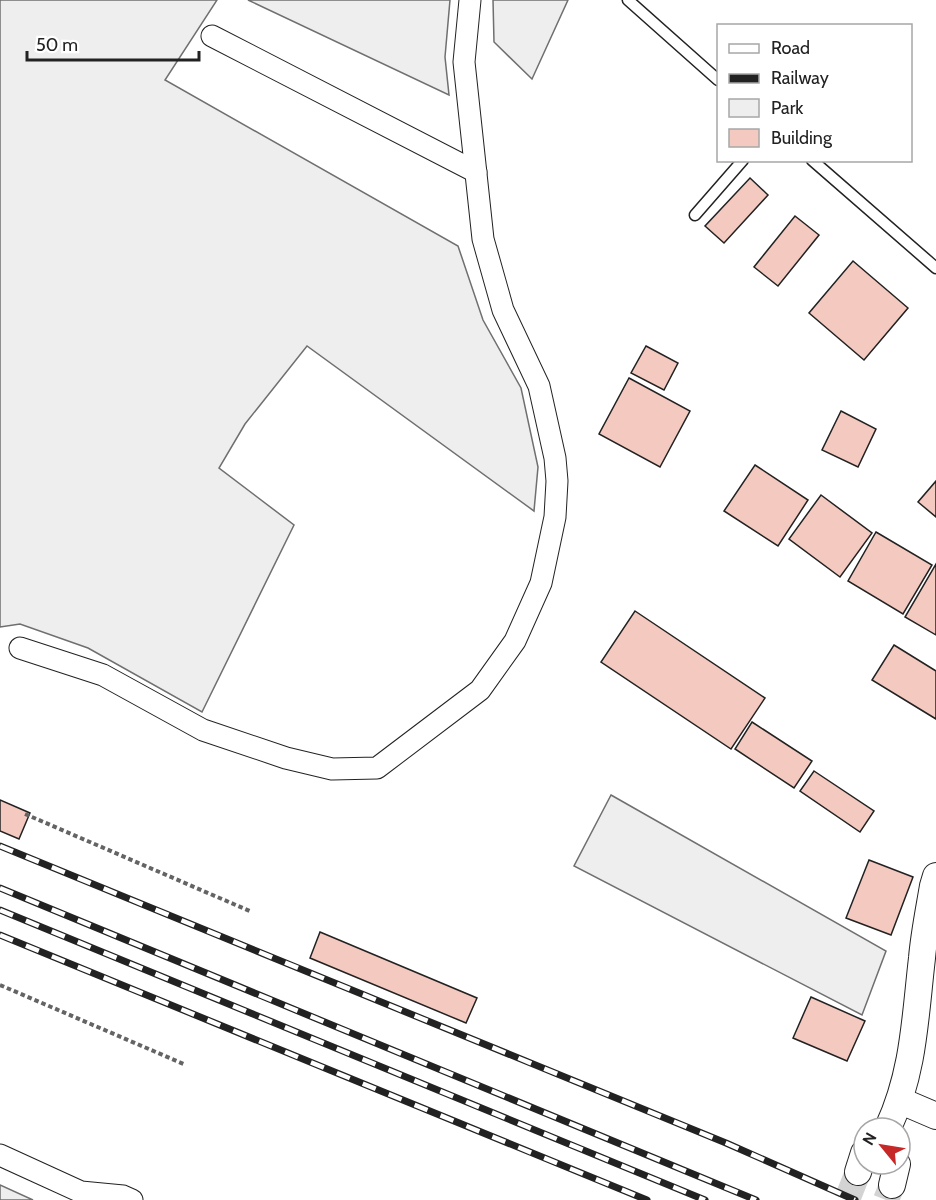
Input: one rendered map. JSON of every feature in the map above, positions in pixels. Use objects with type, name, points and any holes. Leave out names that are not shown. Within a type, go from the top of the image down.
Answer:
[{"type":"street","points":[[20,648],[102,675],[203,730],[285,758],[332,769],[377,768],[480,690],[515,641],[541,583],[555,517],[557,481],[555,458],[539,386],[503,310],[483,239],[464,62],[470,0]]},
{"type":"street","points":[[212,36],[476,172]]},
{"type":"street","points":[[894,1116],[901,1101],[914,1038],[922,957],[936,876]]},
{"type":"street","points":[[901,1101],[936,1116]]},
{"type":"street","points":[[0,1155],[81,1192],[123,1196],[132,1200]]},
{"type":"lane","points":[[628,0],[717,79]]},
{"type":"lane","points":[[695,215],[741,162]]},
{"type":"lane","points":[[814,162],[936,268]]},
{"type":"path","points":[[25,814],[252,912]]},
{"type":"path","points":[[0,985],[186,1065]]},
{"type":"green space","points":[[0,0],[217,0],[165,80],[458,246],[483,320],[521,388],[538,467],[534,511],[307,346],[245,424],[219,468],[294,525],[202,712],[88,648],[20,624],[0,627]]},
{"type":"green space","points":[[248,0],[450,0],[445,57],[449,95]]},
{"type":"green space","points":[[493,0],[568,0],[532,79],[494,42]]},
{"type":"green space","points":[[611,795],[886,951],[862,1015],[574,866]]},
{"type":"green space","points":[[0,1185],[33,1200],[0,1200]]},
{"type":"building","points":[[750,178],[768,195],[724,243],[705,226]]},
{"type":"building","points":[[795,216],[819,235],[778,286],[754,267]]},
{"type":"building","points":[[853,261],[908,308],[864,360],[809,313]]},
{"type":"building","points":[[646,346],[678,363],[664,390],[631,373]]},
{"type":"building","points":[[629,378],[690,411],[660,467],[599,434]]},
{"type":"building","points":[[841,411],[876,429],[858,467],[822,450]]},
{"type":"building","points":[[755,465],[808,500],[778,546],[724,511]]},
{"type":"building","points":[[936,481],[936,517],[918,502]]},
{"type":"building","points":[[821,495],[872,533],[840,577],[789,539]]},
{"type":"building","points":[[876,532],[932,565],[903,614],[848,581]]},
{"type":"building","points":[[936,564],[936,635],[905,617]]},
{"type":"building","points":[[635,611],[765,698],[731,749],[601,662]]},
{"type":"building","points":[[894,645],[936,671],[936,719],[872,680]]},
{"type":"building","points":[[752,722],[812,761],[794,788],[735,749]]},
{"type":"building","points":[[814,771],[874,811],[860,832],[800,791]]},
{"type":"building","points":[[0,800],[30,813],[19,839],[0,831]]},
{"type":"building","points":[[869,860],[913,877],[891,935],[846,918]]},
{"type":"building","points":[[320,932],[477,998],[466,1023],[310,958]]},
{"type":"building","points":[[811,997],[865,1021],[847,1061],[793,1038]]},
{"type":"tunnel","points":[[847,1200],[856,1176]]},
{"type":"tunnel","points":[[886,1200],[892,1185]]},
{"type":"railway","points":[[0,846],[726,1143],[855,1200]]},
{"type":"railway","points":[[0,888],[756,1200]]},
{"type":"railway","points":[[0,910],[705,1200]]},
{"type":"railway","points":[[0,935],[647,1200]]}]
